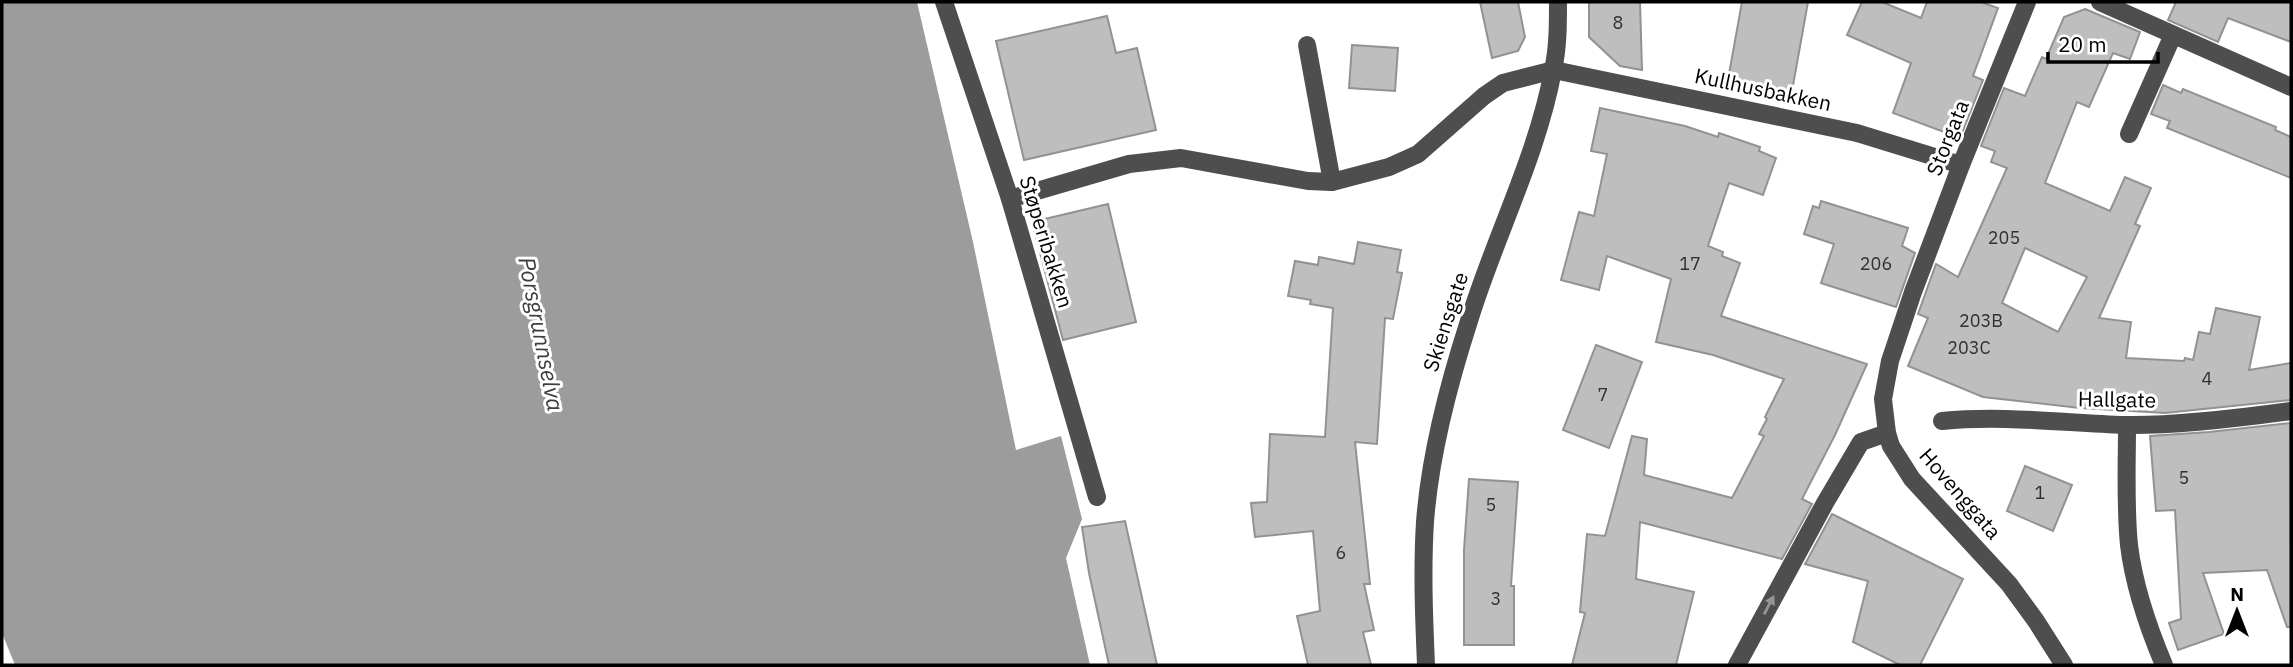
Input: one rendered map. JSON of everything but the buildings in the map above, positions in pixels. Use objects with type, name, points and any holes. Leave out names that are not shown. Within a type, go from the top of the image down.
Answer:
[{"type":"street","name":"Støperibakken","points":[[944,2],[1010,199],[1097,497]]},
{"type":"street","name":"Skiensgate","points":[[1426,665],[1423,595],[1425,522],[1436,446],[1469,318],[1539,126],[1554,70],[1558,2]]},
{"type":"street","name":"Storgata","points":[[1913,292],[2027,2]]},
{"type":"street","points":[[2100,2],[2291,87]]},
{"type":"street","points":[[2129,134],[2173,35]]},
{"type":"street","points":[[1307,45],[1332,182]]},
{"type":"street","points":[[1010,199],[1129,164],[1181,158],[1308,181],[1332,182],[1389,167],[1418,154],[1484,96],[1503,83],[1554,70]]},
{"type":"street","name":"Kullhusbakken","points":[[1554,70],[1857,133],[1961,165]]},
{"type":"street","name":"Hovenggata","points":[[1913,292],[1891,361],[1883,399],[1891,446],[1912,479],[2009,584],[2064,665]]},
{"type":"street","name":"Hallgate","points":[[1942,421],[1980,418],[2127,425],[2291,411]]},
{"type":"street","points":[[2127,425],[2129,546],[2148,625],[2164,665]]},
{"type":"street","points":[[1737,665],[1861,442],[1887,433]]},
{"type":"water","name":"Porsgrunnselva","points":[[2,2],[917,2],[973,242],[1016,450],[1061,436],[1082,519],[1066,558],[1090,665],[15,665],[2,633]]}]
